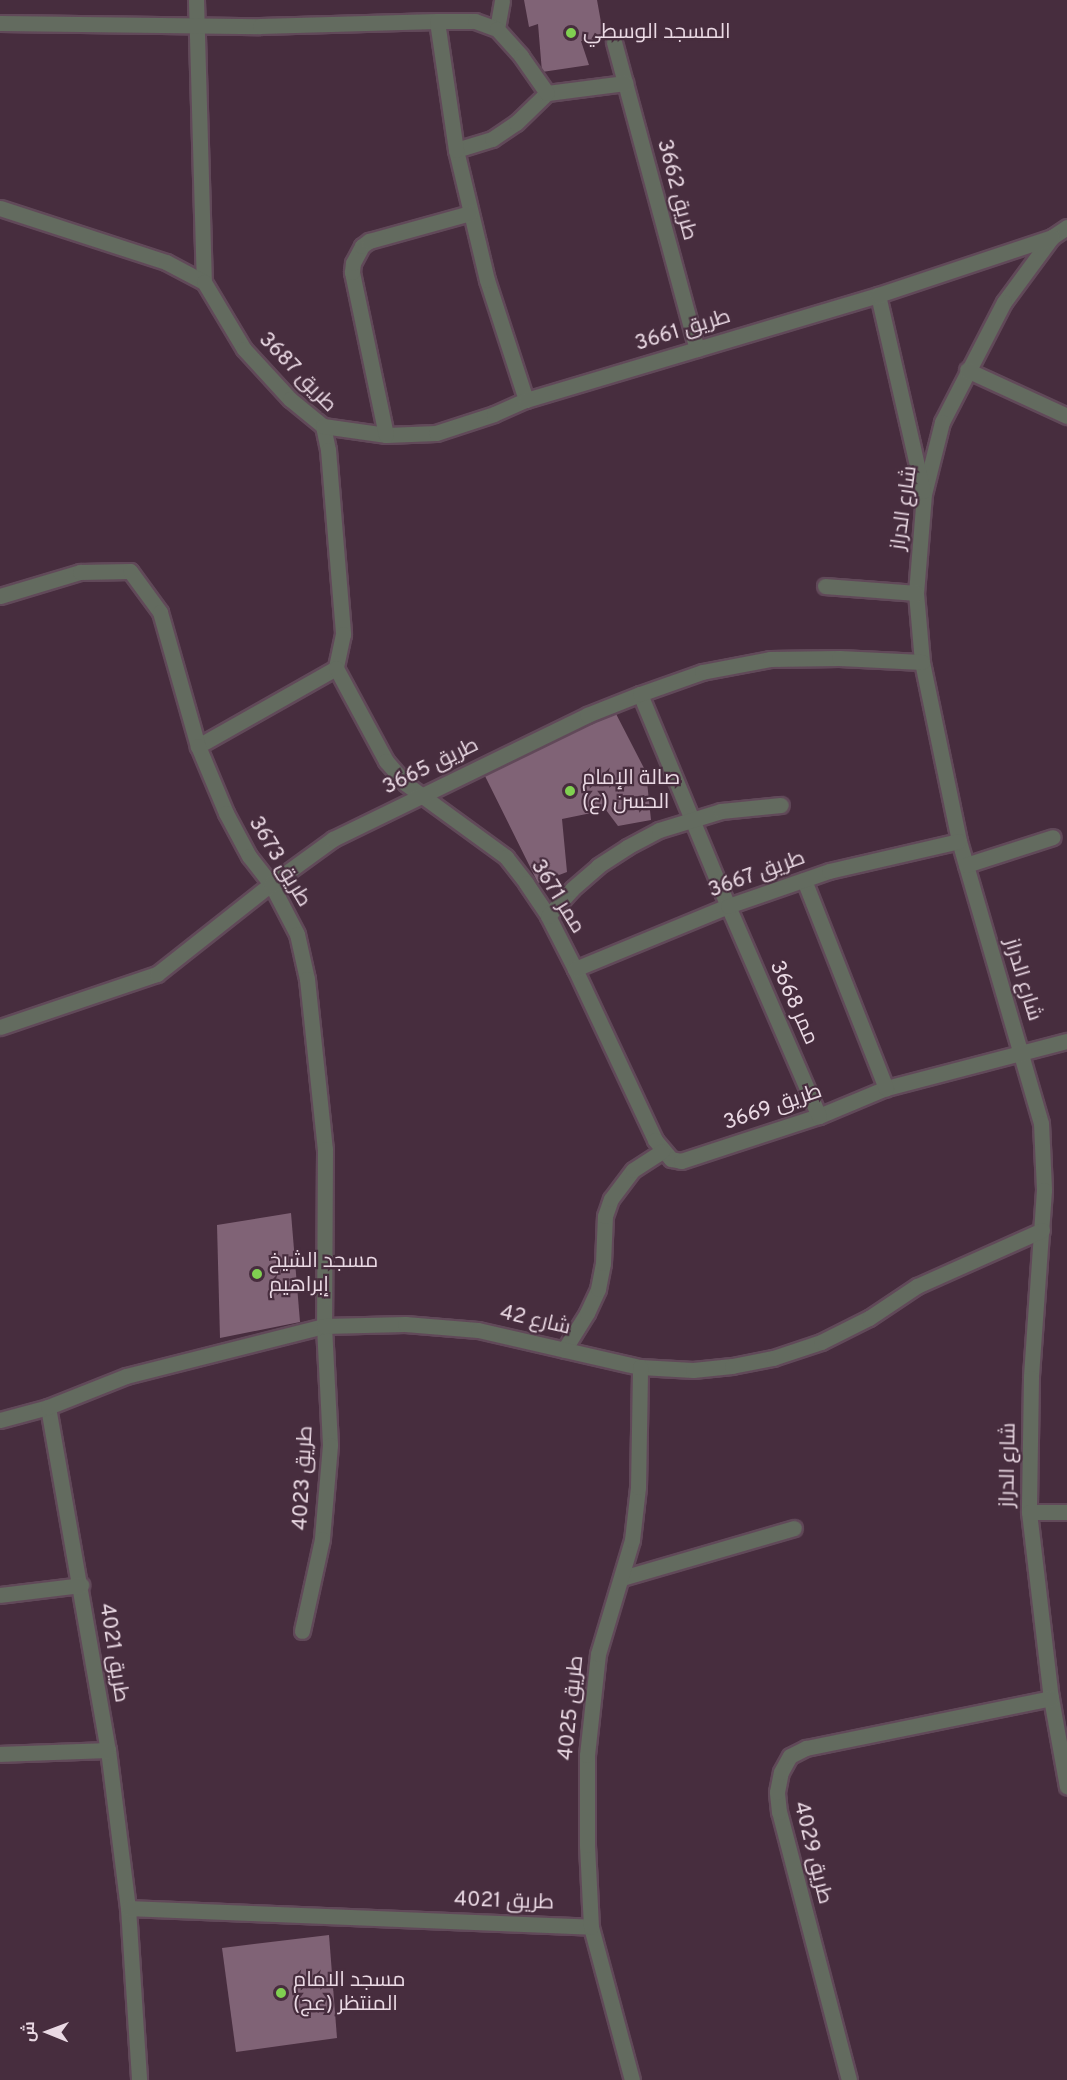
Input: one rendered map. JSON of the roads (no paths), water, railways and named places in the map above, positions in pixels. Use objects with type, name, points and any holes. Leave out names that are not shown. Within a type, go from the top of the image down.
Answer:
[{"type":"street","points":[[0,208],[166,262],[204,282],[196,0]]},
{"type":"street","points":[[497,30],[502,0]]},
{"type":"street","points":[[437,21],[456,150],[470,213],[487,280],[526,400]]},
{"type":"street","points":[[0,23],[260,26],[475,21],[497,30],[521,56],[547,93]]},
{"type":"street","name":"طريق 3662","points":[[614,42],[697,349]]},
{"type":"street","points":[[456,150],[492,139],[516,123],[547,93],[625,82]]},
{"type":"street","points":[[386,435],[352,263],[362,246],[369,241],[470,213]]},
{"type":"street","name":"شارع الدراز","points":[[1067,226],[1052,237],[1004,302],[942,422],[924,494],[916,593],[922,662],[959,841],[1041,1124],[1044,1190],[1031,1378],[1029,1512],[1050,1698],[1067,1787]]},
{"type":"street","name":"طريق 3661","points":[[323,426],[386,435],[436,433],[526,400],[878,295],[1052,237]]},
{"type":"street","name":"طريق 3687","points":[[204,282],[244,349],[290,399],[323,426],[328,450],[343,634],[336,668]]},
{"type":"street","points":[[878,295],[924,494]]},
{"type":"street","points":[[967,370],[1067,416]]},
{"type":"street","name":"طريق 3673","points":[[0,596],[80,572],[130,571],[160,612],[198,746],[226,813],[249,856],[271,884],[297,934],[307,979],[324,1149],[324,1326]]},
{"type":"street","points":[[825,586],[916,593]]},
{"type":"street","name":"طريق 3665","points":[[0,1027],[157,974],[271,884],[333,840],[587,715],[640,693],[702,672],[770,659],[827,657],[922,662]]},
{"type":"street","points":[[198,746],[336,668]]},
{"type":"street","name":"ممر 3671","points":[[336,668],[387,760],[419,796],[506,857],[548,916],[666,1155]]},
{"type":"street","name":"ممر 3668","points":[[640,693],[728,906],[819,1116]]},
{"type":"street","points":[[548,916],[572,890],[608,860],[658,830],[691,818],[741,808],[781,805]]},
{"type":"street","points":[[966,865],[1053,837]]},
{"type":"street","name":"طريق 3667","points":[[575,969],[728,906],[829,871],[959,841]]},
{"type":"street","points":[[804,880],[886,1088]]},
{"type":"street","name":"طريق 3669","points":[[666,1155],[681,1161],[819,1116],[886,1088],[1067,1041]]},
{"type":"street","points":[[564,1350],[587,1313],[597,1289],[603,1263],[605,1216],[611,1199],[633,1170],[666,1155]]},
{"type":"street","name":"شارع 42","points":[[0,1419],[48,1407],[126,1376],[324,1326],[405,1324],[478,1329],[640,1367],[693,1370],[732,1366],[773,1358],[821,1342],[869,1318],[917,1286],[1042,1230]]},
{"type":"street","name":"طريق 4023","points":[[302,1631],[322,1539],[327,1492],[330,1445],[324,1326]]},
{"type":"street","name":"طريق 4025","points":[[591,1927],[587,1845],[587,1755],[598,1654],[632,1540],[638,1487],[640,1367]]},
{"type":"street","name":"طريق 4021","points":[[48,1407],[81,1585],[108,1750],[128,1908],[139,2080]]},
{"type":"street","points":[[1029,1512],[1067,1512]]},
{"type":"street","points":[[622,1578],[794,1528]]},
{"type":"street","points":[[0,1595],[81,1585]]},
{"type":"street","name":"طريق 4029","points":[[849,2080],[778,1812],[777,1792],[781,1772],[790,1756],[806,1748],[1050,1698]]},
{"type":"street","points":[[0,1754],[108,1750]]},
{"type":"street","name":"طريق 4021","points":[[128,1908],[591,1927]]},
{"type":"street","points":[[591,1927],[632,2080]]},
{"type":"place","name":"المسجد الوسطي","points":[[571,33]]},
{"type":"place","name":"صالة الإمام الحسن (ع)","points":[[570,791]]},
{"type":"place","name":"مسجد الشيخ إبراهيم","points":[[257,1274]]},
{"type":"place","name":"مسجد الامام المنتظر (عج)","points":[[281,1993]]}]
